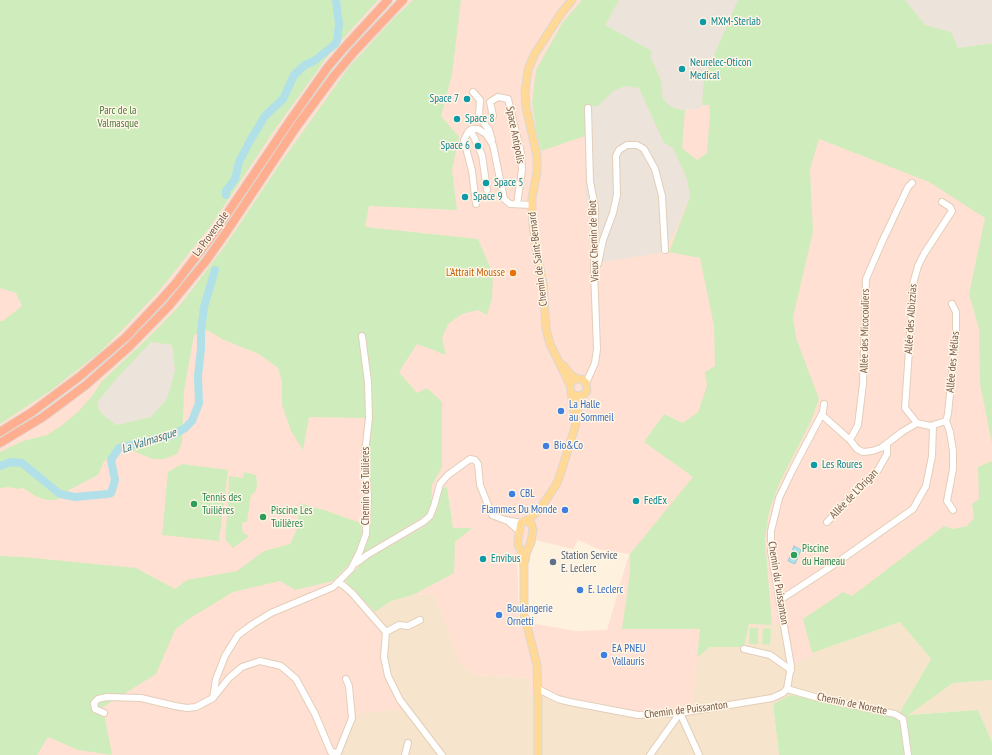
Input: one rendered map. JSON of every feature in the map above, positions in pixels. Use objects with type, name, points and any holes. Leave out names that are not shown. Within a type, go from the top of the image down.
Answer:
[{"type":"highway","name":"La Provençale","points":[[0,432],[49,400],[80,377],[126,336],[160,301],[176,283],[214,233],[327,68],[388,0]]},
{"type":"highway","name":"La Provençale","points":[[0,443],[43,417],[86,385],[129,347],[169,306],[225,234],[297,126],[334,76],[359,46],[403,0]]},
{"type":"main road","name":"Chemin de Saint-Bernard","points":[[570,385],[550,344],[546,329],[543,284],[535,243],[532,204],[537,156],[526,107],[525,92],[526,78],[530,64],[539,47],[562,12],[572,0]]},
{"type":"main road","name":"Chemin de Saint-Bernard","points":[[560,362],[571,375],[581,380]]},
{"type":"main road","points":[[524,567],[522,553],[518,542],[519,531],[523,522],[539,510],[556,485],[575,427],[581,396],[587,391],[581,380],[572,381],[570,385],[575,427]]},
{"type":"main road","points":[[571,393],[576,396],[581,396]]},
{"type":"main road","points":[[538,755],[538,689],[536,658],[523,608],[524,567],[526,554],[531,542],[533,527],[539,510]]},
{"type":"main road","points":[[523,522],[531,523],[533,527]]},
{"type":"main road","points":[[520,547],[529,547]]},
{"type":"street","name":"Space Antipolis","points":[[473,92],[480,100],[479,116],[490,130],[504,199],[510,204],[517,204],[522,170],[521,154],[508,100],[498,97],[490,102],[493,116]]},
{"type":"street","name":"Vieux Chemin de Biot","points":[[581,380],[589,374],[594,367],[597,355],[594,270],[595,208],[590,181],[588,108]]},
{"type":"street","points":[[476,204],[472,171],[464,143],[466,134],[470,130],[482,155],[486,190]]},
{"type":"street","name":"Space Antipolis","points":[[470,130],[482,130],[489,136],[493,145]]},
{"type":"street","points":[[595,286],[600,251],[617,195],[616,156],[619,150],[625,145],[637,145],[644,149],[655,169],[662,196],[665,250]]},
{"type":"street","name":"Allée des Micocouliers","points":[[850,440],[858,425],[863,384],[866,279],[908,187],[912,183]]},
{"type":"street","name":"Allée des Albizzias","points":[[917,423],[905,408],[913,284],[918,266],[924,254],[952,211],[950,207],[942,202]]},
{"type":"street","points":[[517,204],[532,204]]},
{"type":"street","name":"Allée des Mélias","points":[[946,421],[956,334],[956,312],[952,304]]},
{"type":"street","name":"Chemin des Tuilières","points":[[213,698],[216,680],[225,656],[238,635],[272,613],[333,587],[351,569],[360,551],[366,534],[368,496],[365,452],[369,418],[368,382],[362,336]]},
{"type":"street","name":"Chemin du Puissanton","points":[[787,689],[791,670],[789,648],[770,542],[776,510],[787,481],[822,415],[824,404]]},
{"type":"street","points":[[822,415],[850,440],[857,449],[863,452],[881,448],[917,423],[933,426],[946,421],[950,432],[953,451],[953,469],[947,501],[953,510]]},
{"type":"street","points":[[780,600],[835,564],[913,509],[926,486],[932,456],[933,426]]},
{"type":"street","name":"Allée de L'Origan","points":[[827,522],[878,470],[887,454],[887,444]]},
{"type":"street","points":[[351,569],[360,558],[423,522],[430,516],[440,484],[448,475],[468,460],[475,460],[478,464],[480,484],[492,515],[508,521],[523,522]]},
{"type":"street","points":[[508,521],[519,531]]},
{"type":"street","points":[[338,582],[352,593],[386,632],[384,657],[388,676],[400,700],[442,755]]},
{"type":"street","points":[[386,632],[399,625],[408,626],[420,620]]},
{"type":"street","points":[[744,649],[770,655],[791,670]]},
{"type":"street","points":[[104,713],[95,709],[94,702],[98,699],[107,697],[141,698],[187,708],[196,707],[213,698],[229,678],[242,667],[260,661],[281,666],[296,679],[315,714],[331,752],[338,753],[352,718],[349,686],[346,679]]},
{"type":"street","name":"Chemin de Puissanton","points":[[538,689],[558,699],[638,715],[680,713],[772,698],[783,693],[787,689]]},
{"type":"street","name":"Chemin de Norette","points":[[787,689],[815,697],[895,714],[904,719],[908,755]]},
{"type":"street","points":[[650,755],[680,713]]},
{"type":"street","points":[[680,713],[699,755]]},
{"type":"street","points":[[405,755],[408,743]]},
{"type":"shaded area","points":[[0,0],[963,0],[992,192],[992,586],[827,643],[815,653],[792,666],[783,624],[701,629],[691,714],[645,718],[566,703],[529,694],[530,678],[475,675],[461,664],[434,594],[413,595],[391,601],[375,612],[378,624],[386,632],[385,665],[408,709],[359,713],[337,755],[0,755]],"holes":[[[535,540],[573,549],[578,540],[598,549],[629,554],[607,630],[576,631],[519,621],[517,552],[531,552]]]},
{"type":"shaded area","points":[[619,0],[738,0],[704,79],[702,105],[699,109],[680,110],[670,106],[663,99],[661,80],[650,56],[605,25]]},
{"type":"shaded area","points":[[905,0],[992,0],[992,43],[958,48],[951,32],[925,25]]},
{"type":"shaded area","points":[[625,86],[639,88],[664,143],[673,148],[687,179],[690,197],[667,248],[659,253],[591,264],[590,228],[585,191],[585,105],[598,106],[613,91]]},
{"type":"shaded area","points":[[151,342],[172,345],[175,371],[167,399],[151,417],[116,425],[102,414],[97,406],[99,400],[117,378]]},
{"type":"shaded area","points":[[992,461],[812,653],[900,622],[931,659],[897,717],[773,704],[779,755],[37,755],[375,612],[391,601],[413,595],[434,594],[461,663],[475,675],[530,678],[529,694],[566,703],[645,718],[691,714],[697,658],[710,647],[744,647],[749,624],[772,625],[767,555]]},
{"type":"shaded area","points":[[992,680],[992,742],[978,710],[907,715],[953,683]]},
{"type":"green space","name":"Parc de la Valmasque","points":[[0,0],[378,0],[330,53],[273,132],[210,227],[159,291],[100,352],[53,389],[0,424],[0,321],[3,321],[22,306],[16,293],[0,288]]},
{"type":"green space","points":[[413,0],[461,0],[452,74],[441,116],[459,137],[452,170],[457,210],[369,206],[365,227],[478,239],[493,274],[492,298],[487,315],[478,310],[462,314],[448,324],[442,338],[446,355],[417,344],[399,372],[417,393],[427,388],[442,402],[442,467],[432,485],[431,504],[426,515],[360,555],[369,490],[366,418],[309,417],[303,450],[291,431],[282,405],[282,382],[278,368],[259,354],[224,340],[207,330],[194,335],[184,391],[182,443],[177,454],[164,459],[153,459],[133,451],[123,449],[112,453],[103,463],[98,475],[69,490],[62,497],[56,500],[47,500],[37,497],[23,488],[0,488],[0,452],[23,441],[47,435],[61,426],[78,412],[92,396],[102,381],[147,339],[181,304],[225,246],[279,165],[349,67],[393,19]],"holes":[[[151,342],[172,345],[175,371],[167,399],[151,417],[116,425],[102,414],[97,406],[99,400],[117,378]]]},
{"type":"green space","points":[[582,0],[619,0],[605,25],[652,51],[650,56],[661,80],[663,99],[670,106],[680,110],[685,110],[682,148],[697,160],[707,153],[710,112],[709,105],[702,105],[704,79],[738,0],[905,0],[925,25],[951,32],[958,48],[992,43],[992,444],[980,384],[979,329],[969,294],[985,218],[929,182],[819,139],[810,169],[813,232],[793,317],[796,338],[819,399],[811,421],[779,484],[769,512],[765,540],[772,625],[749,624],[744,647],[710,647],[697,658],[700,629],[622,629],[630,573],[630,554],[693,477],[644,442],[664,414],[683,423],[698,412],[707,386],[705,372],[715,366],[714,326],[700,258],[669,252],[690,197],[687,179],[673,148],[664,143],[639,88],[625,86],[613,91],[598,106],[585,106],[585,136],[541,151],[536,131],[532,103],[536,70],[563,22]]},
{"type":"green space","points":[[992,461],[992,680],[953,683],[908,715],[978,710],[992,742],[992,755],[779,755],[773,704],[791,695],[897,717],[931,659],[900,622],[812,653],[803,619],[843,592],[852,596],[944,526],[953,529],[967,526],[974,518],[972,504],[979,499],[978,467]]},
{"type":"green space","name":"Tennis des Tuilières","points":[[182,464],[228,470],[219,541],[162,535],[168,472]]},
{"type":"green space","points":[[244,472],[256,475],[256,491],[251,495],[247,522],[243,522],[242,527],[243,533],[249,536],[233,548],[225,539],[229,476],[243,478]]},
{"type":"green space","points":[[447,487],[453,528],[472,528],[455,542],[454,573],[413,595],[391,601],[375,612],[345,581],[365,560],[425,526],[433,518],[438,508],[439,489]]},
{"type":"green space","points":[[299,503],[361,523],[362,536],[351,562],[333,581],[295,590],[280,581],[233,592],[187,620],[175,630],[156,674],[103,707],[112,755],[78,750],[48,737],[37,755],[0,755],[0,556],[136,568],[175,589],[187,580],[237,571],[264,551],[290,544],[297,529]]},
{"type":"green space","points":[[750,628],[758,628],[758,644],[749,644]]},
{"type":"green space","points":[[763,628],[771,629],[770,645],[762,644]]},
{"type":"water","name":"Piscine du Hameau","points":[[794,546],[801,550],[795,564],[788,561]]},
{"type":"waterway","name":"La Valmasque","points":[[226,195],[226,191],[235,179],[239,162],[250,141],[265,116],[283,99],[294,75],[305,65],[314,61],[337,41],[339,24],[336,0]]},
{"type":"waterway","name":"La Valmasque","points":[[0,466],[11,462],[22,463],[60,494],[75,497],[107,494],[111,493],[115,480],[111,460],[119,448],[173,435],[185,428],[192,421],[199,403],[198,376],[204,307],[215,270]]},
{"type":"place","name":"MXM-Sterlab","points":[[703,22]]},
{"type":"place","name":"Neurelec-Oticon Medical","points":[[682,69]]},
{"type":"place","name":"Space 7","points":[[467,99]]},
{"type":"place","name":"Space 8","points":[[457,119]]},
{"type":"place","name":"Space 6","points":[[478,146]]},
{"type":"place","name":"Space 5","points":[[486,183]]},
{"type":"place","name":"Space 9","points":[[465,197]]},
{"type":"place","name":"L'Attrait Mousse","points":[[513,273]]},
{"type":"place","name":"La Halle au Sommeil","points":[[561,411]]},
{"type":"place","name":"Bio&Co","points":[[546,446]]},
{"type":"place","name":"Les Roures","points":[[814,465]]},
{"type":"place","name":"CBL","points":[[512,494]]},
{"type":"place","name":"FedEx","points":[[636,501]]},
{"type":"place","name":"Tennis des Tuilières","points":[[194,504]]},
{"type":"place","name":"Flammes Du Monde","points":[[565,510]]},
{"type":"place","name":"Piscine Les Tuilières","points":[[263,517]]},
{"type":"place","name":"Piscine du Hameau","points":[[794,555]]},
{"type":"place","name":"Envibus","points":[[483,559]]},
{"type":"place","name":"Station Service E. Leclerc","points":[[553,562]]},
{"type":"place","name":"E. Leclerc","points":[[580,590]]},
{"type":"place","name":"Boulangerie Ornetti","points":[[499,615]]},
{"type":"place","name":"EA PNEU Vallauris","points":[[604,655]]}]
